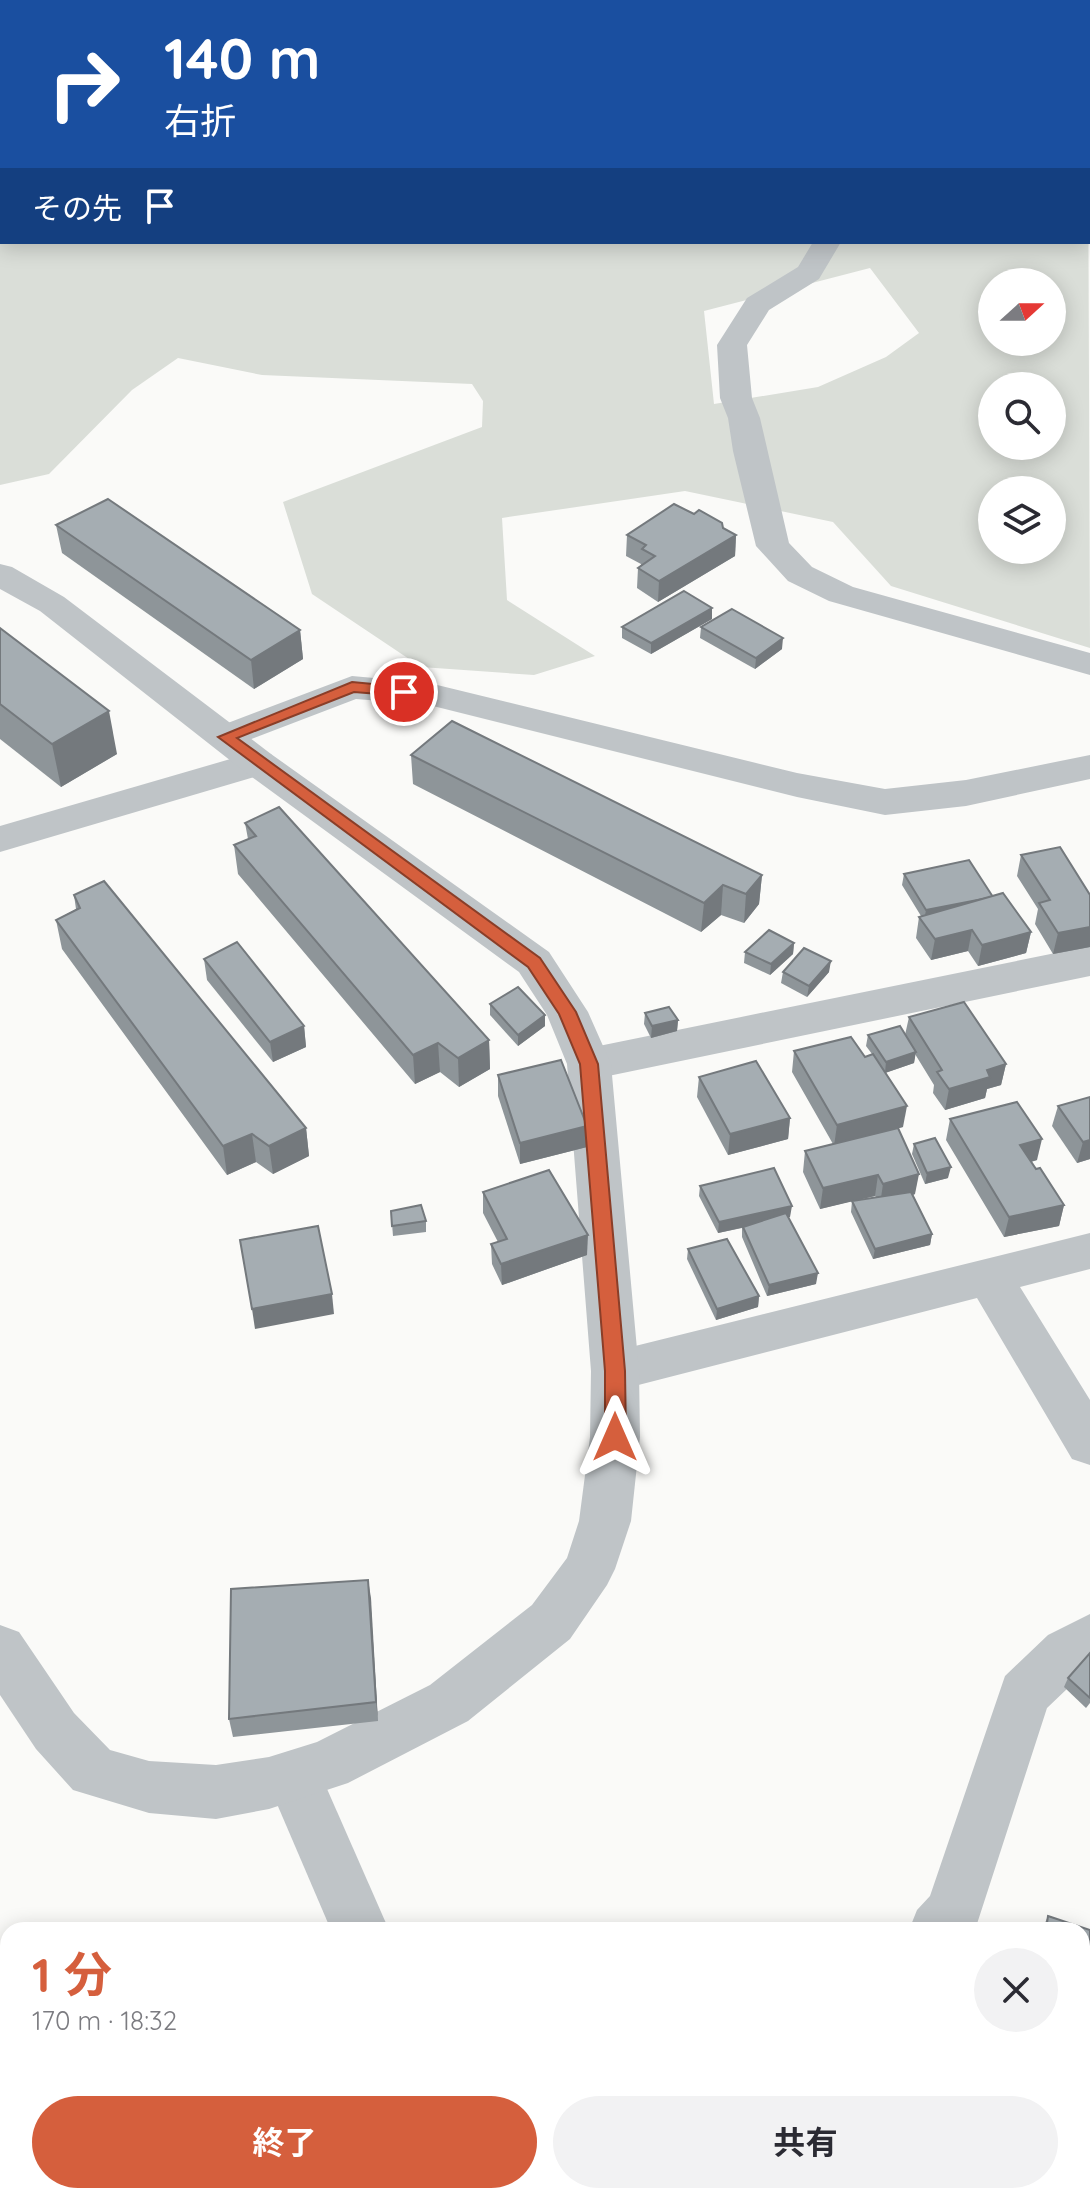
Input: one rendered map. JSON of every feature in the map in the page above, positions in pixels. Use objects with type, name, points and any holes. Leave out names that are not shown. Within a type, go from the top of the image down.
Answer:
[{"type":"street","points":[[826,244],[809,273],[758,304],[732,345],[736,398],[744,418],[749,451],[773,546],[800,574],[841,594],[1090,664]]},
{"type":"street","points":[[0,574],[52,604],[242,750],[534,962],[567,1012],[589,1064],[615,1371],[615,1437],[605,1521],[589,1569],[551,1622],[449,1703],[328,1765],[293,1776],[216,1792],[149,1787],[93,1771],[55,1731],[0,1649]]},
{"type":"street","points":[[0,839],[242,750],[352,687],[429,694],[797,785],[885,802],[966,793],[1090,767]]},
{"type":"street","points":[[589,1064],[1090,961]]},
{"type":"street","points":[[615,1371],[1090,1251]]},
{"type":"street","points":[[989,1277],[1090,1444]]},
{"type":"street","points":[[945,1922],[953,1913],[1024,1694],[1067,1652],[1090,1638]]},
{"type":"street","points":[[293,1776],[357,1922]]},
{"type":"shaded area","points":[[0,244],[1088,244],[1090,648],[891,586],[833,522],[685,491],[502,518],[507,600],[595,656],[534,675],[421,667],[312,594],[283,502],[482,427],[483,401],[472,384],[262,375],[178,358],[132,390],[49,474],[0,485]],"holes":[[[870,268],[919,333],[886,357],[818,387],[714,404],[704,311]]]},
{"type":"building","points":[[108,499],[300,630],[251,660],[56,525]]},
{"type":"building","points":[[674,504],[694,514],[699,510],[736,535],[659,581],[638,568],[655,556],[642,549],[646,545],[627,535]]},
{"type":"building","points":[[684,591],[712,608],[651,643],[622,627]]},
{"type":"building","points":[[732,609],[783,638],[756,658],[701,627]]},
{"type":"building","points":[[0,628],[109,711],[52,744],[0,704]]},
{"type":"building","points":[[452,721],[762,875],[746,894],[723,885],[704,903],[411,755]]},
{"type":"building","points":[[279,807],[489,1040],[458,1058],[438,1043],[413,1055],[234,845],[256,836],[245,823]]},
{"type":"building","points":[[1060,847],[1090,895],[1090,927],[1058,933],[1039,903],[1050,900],[1021,855]]},
{"type":"building","points":[[969,860],[993,897],[926,910],[904,874]]},
{"type":"building","points":[[104,881],[306,1128],[269,1146],[252,1134],[223,1146],[56,920],[80,908],[74,895]]},
{"type":"building","points":[[1003,893],[1031,932],[982,945],[972,930],[935,939],[919,917]]},
{"type":"building","points":[[769,930],[794,943],[771,964],[745,952]]},
{"type":"building","points":[[237,942],[304,1026],[270,1042],[204,959]]},
{"type":"building","points":[[804,948],[831,961],[809,986],[783,972]]},
{"type":"building","points":[[518,987],[545,1015],[518,1035],[490,1004]]},
{"type":"building","points":[[964,1002],[1006,1064],[987,1070],[990,1077],[949,1089],[937,1072],[942,1070],[909,1017]]},
{"type":"building","points":[[669,1007],[678,1020],[652,1026],[645,1013]]},
{"type":"building","points":[[900,1026],[916,1052],[886,1062],[868,1035]]},
{"type":"building","points":[[851,1037],[865,1057],[873,1054],[907,1106],[837,1125],[794,1051]]},
{"type":"building","points":[[561,1060],[587,1126],[520,1143],[498,1075]]},
{"type":"building","points":[[756,1061],[790,1118],[730,1134],[699,1077]]},
{"type":"building","points":[[1090,1097],[1090,1140],[1083,1142],[1058,1106]]},
{"type":"building","points":[[1017,1102],[1042,1139],[1020,1145],[1036,1169],[1040,1168],[1064,1205],[1009,1217],[950,1119]]},
{"type":"building","points":[[898,1128],[919,1174],[883,1184],[878,1175],[823,1188],[805,1151]]},
{"type":"building","points":[[935,1138],[951,1167],[927,1173],[914,1144]]},
{"type":"building","points":[[774,1168],[792,1206],[719,1222],[700,1186]]},
{"type":"building","points":[[549,1170],[588,1235],[501,1264],[491,1244],[507,1239],[483,1192]]},
{"type":"building","points":[[911,1192],[932,1234],[875,1249],[852,1201]]},
{"type":"building","points":[[421,1205],[426,1221],[392,1226],[391,1211]]},
{"type":"building","points":[[786,1213],[818,1273],[769,1285],[743,1227]]},
{"type":"building","points":[[318,1226],[332,1294],[252,1309],[240,1240]]},
{"type":"building","points":[[727,1239],[759,1296],[717,1309],[688,1249]]},
{"type":"building","points":[[368,1580],[376,1702],[229,1719],[231,1589]]},
{"type":"building","points":[[1090,1653],[1090,1698],[1068,1678]]},
{"type":"building","points":[[1048,1916],[1066,1922],[1047,1922]]},
{"type":"route","points":[[404,692],[352,687],[225,737],[534,962],[567,1012],[589,1064],[615,1371],[615,1437]]}]
